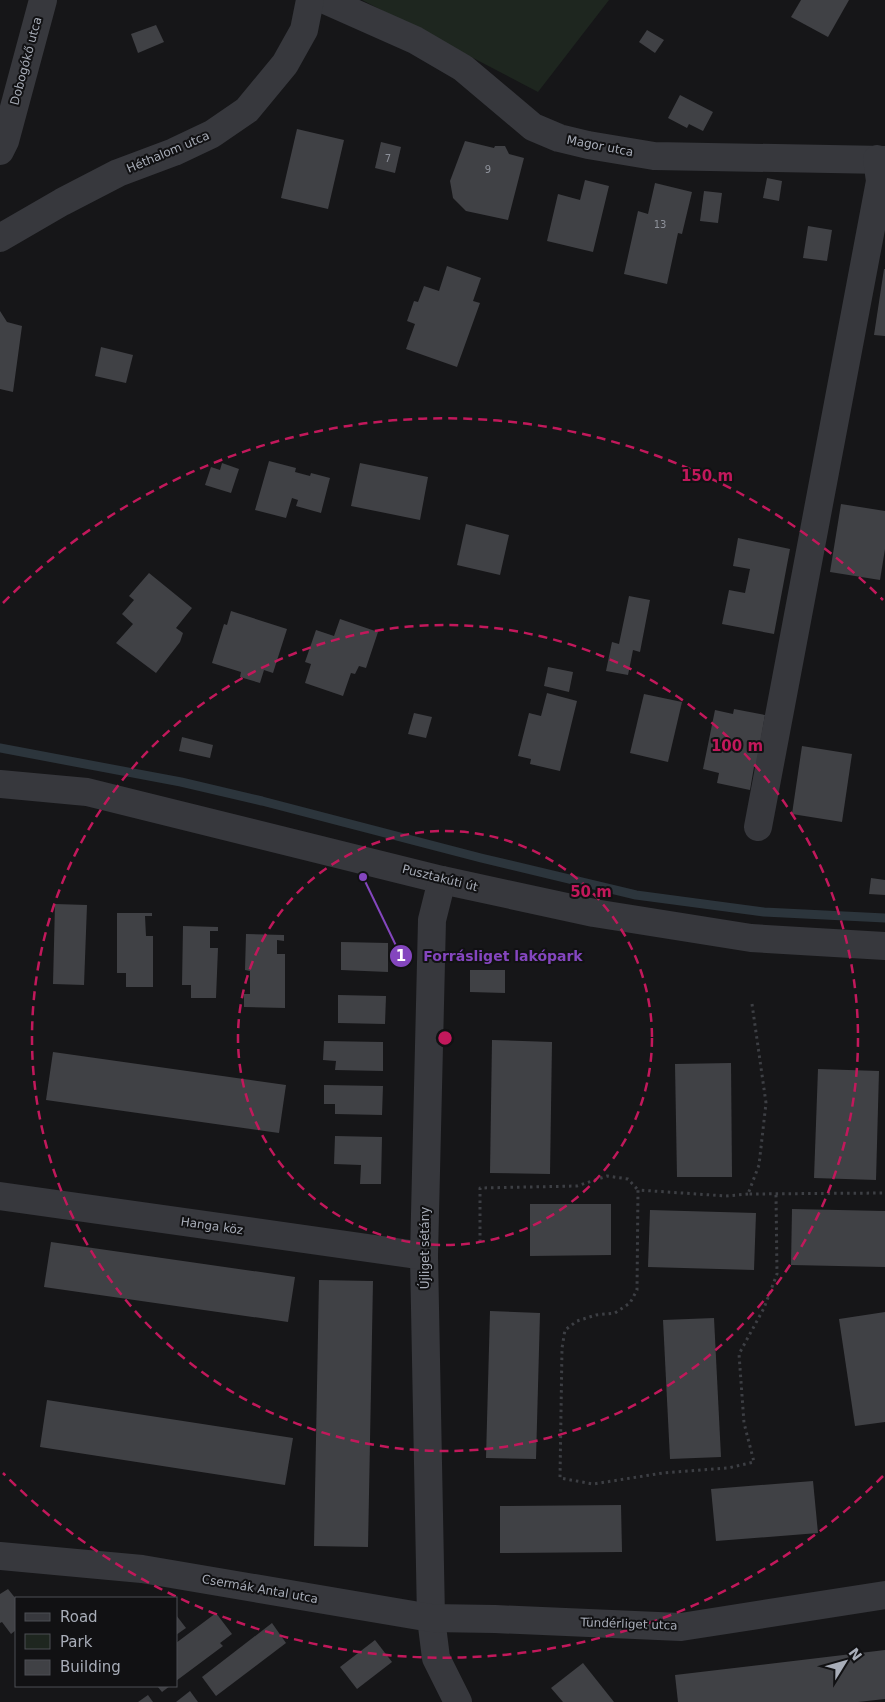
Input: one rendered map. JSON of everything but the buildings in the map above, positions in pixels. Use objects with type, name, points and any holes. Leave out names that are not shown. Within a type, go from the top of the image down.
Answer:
[{"type":"street","name":"Dobogókő utca","points":[[0,151],[5,141],[42,0]]},
{"type":"street","name":"Héthalom utca","points":[[0,238],[62,202],[118,173],[174,152],[212,134],[247,110],[286,64],[304,30],[310,0]]},
{"type":"street","name":"Magor utca","points":[[325,0],[431,49],[463,68],[533,127],[559,138],[654,156],[881,159]]},
{"type":"street","points":[[758,827],[880,181],[881,159]]},
{"type":"street","name":"Pusztakúti út","points":[[0,784],[87,792],[442,880],[594,913],[751,938],[885,946]]},
{"type":"street","name":"Újliget sétány","points":[[431,1618],[424,1256],[432,920],[442,880]]},
{"type":"street","name":"Hanga köz","points":[[0,1196],[424,1256]]},
{"type":"street","name":"Csermák Antal utca","points":[[0,1556],[142,1569],[431,1618]]},
{"type":"street","name":"Tündérliget utca","points":[[431,1618],[681,1627],[885,1595]]},
{"type":"street","points":[[431,1618],[436,1658],[458,1702]]},
{"type":"path","points":[[748,1194],[759,1165],[766,1103],[752,1004]]},
{"type":"path","points":[[480,1242],[480,1188],[577,1186],[607,1176],[628,1178],[638,1190],[637,1290],[630,1303],[615,1313],[596,1315],[577,1321],[565,1330],[562,1348],[560,1478],[594,1484],[663,1473],[728,1468],[754,1462],[744,1423],[739,1354],[764,1308],[777,1274],[776,1194]]},
{"type":"path","points":[[638,1190],[726,1196],[748,1194],[885,1193]]},
{"type":"green space","points":[[362,0],[609,0],[538,92]]},
{"type":"waterway","points":[[0,748],[181,782],[636,895],[764,912],[885,918]]},
{"type":"place","name":"Forrásliget lakópark","points":[[363,877]]}]
